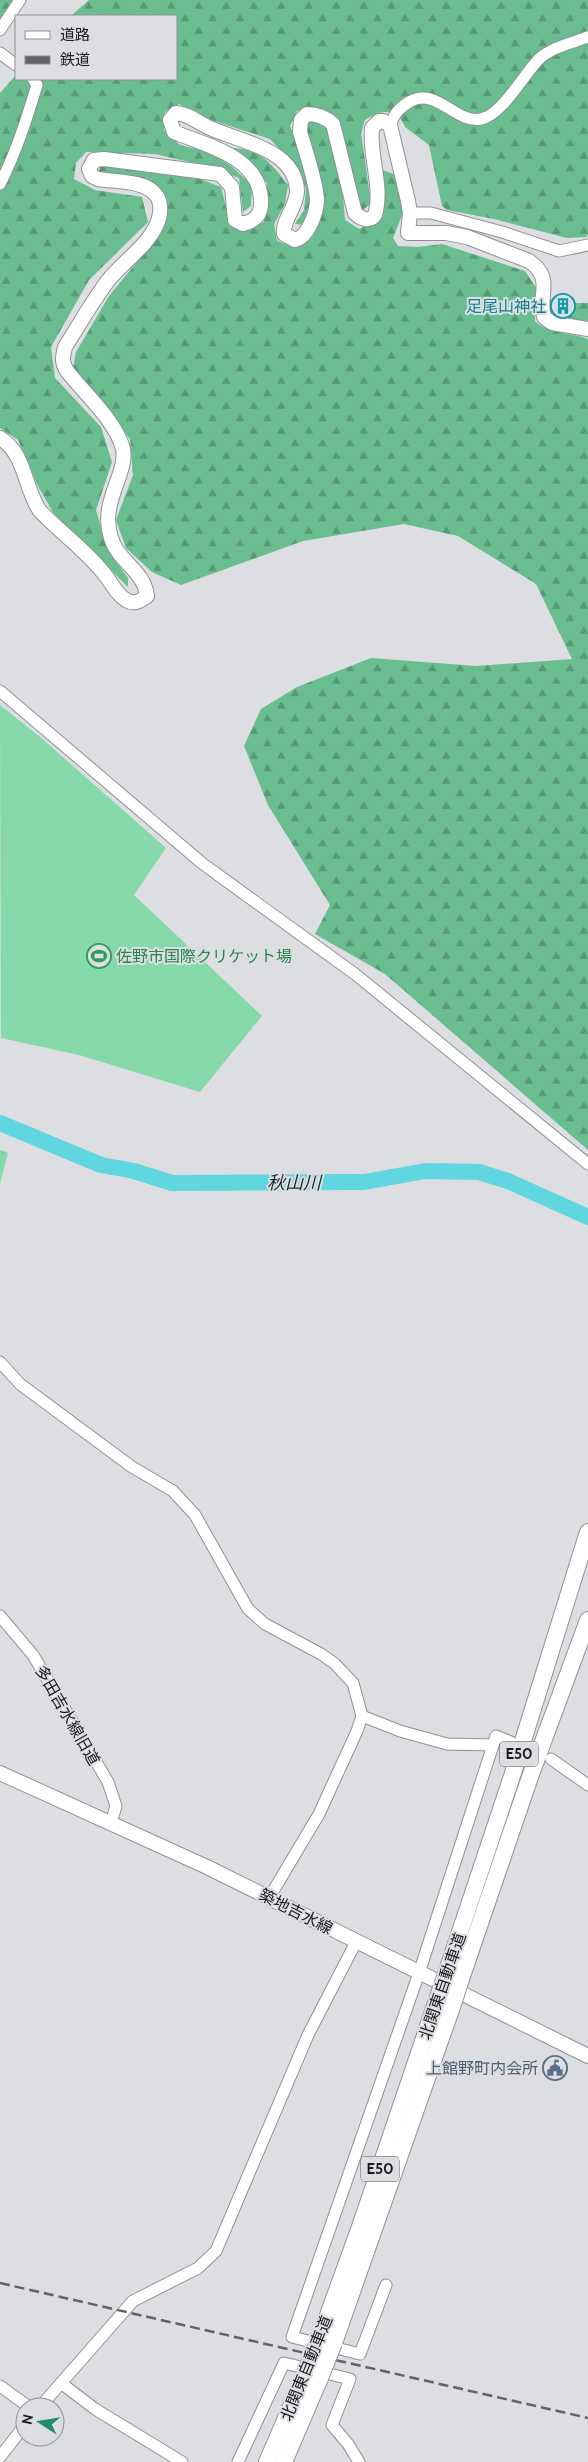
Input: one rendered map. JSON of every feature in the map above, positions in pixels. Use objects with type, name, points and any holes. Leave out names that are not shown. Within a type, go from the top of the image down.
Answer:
[{"type":"highway","name":"北関東自動車道","points":[[454,1977],[513,1773],[588,1532]]},
{"type":"highway","name":"北関東自動車道","points":[[284,2462],[313,2376],[327,2342],[361,2224],[588,1620]]},
{"type":"highway","name":"北関東自動車道","points":[[267,2462],[313,2376]]},
{"type":"main road","points":[[0,438],[11,446],[17,454],[34,502],[40,511],[94,560],[118,594],[133,602],[140,601],[147,596],[146,585],[140,575],[116,550],[111,540],[108,526],[110,498],[124,459],[120,439],[114,428],[67,371],[63,365],[62,358],[65,346],[108,281],[157,224],[160,204],[157,196],[143,186],[98,179],[92,176],[89,173],[90,163],[104,159],[220,174],[232,187],[235,220],[244,224],[252,222],[261,208],[259,187],[254,176],[228,153],[174,132],[170,124],[171,117],[176,114],[185,114],[207,127],[268,150],[282,161],[291,171],[297,191],[292,211],[283,228],[284,234],[295,240],[300,239],[306,234],[317,201],[300,132],[301,120],[307,114],[312,114],[327,118],[333,124],[355,213],[368,219],[373,217],[376,212],[377,197],[372,128],[378,121],[383,121],[390,125],[410,214],[407,229],[410,234],[446,233],[468,237],[529,261],[537,266],[544,281],[544,317],[552,323],[588,329]]},
{"type":"main road","name":"築地吉水線","points":[[0,1773],[207,1867],[588,2056]]},
{"type":"street","points":[[0,30],[20,0]]},
{"type":"street","points":[[390,125],[396,110],[413,100],[422,98],[437,101],[468,118],[478,120],[485,118],[496,111],[540,58],[553,50],[588,37]]},
{"type":"street","points":[[0,53],[15,64]]},
{"type":"street","points":[[0,184],[10,165],[37,85],[34,80]]},
{"type":"street","points":[[410,214],[431,213],[502,232],[559,251],[588,245]]},
{"type":"street","points":[[0,691],[203,864],[355,974],[588,1164]]},
{"type":"street","points":[[0,1362],[20,1384],[132,1467],[177,1495],[195,1515],[248,1609],[265,1624],[305,1644],[334,1663],[353,1683],[362,1716],[347,1757],[319,1814],[269,1898]]},
{"type":"street","name":"多田吉水線旧道","points":[[0,1616],[34,1655],[108,1782],[116,1806],[111,1823]]},
{"type":"street","points":[[362,1716],[400,1731],[447,1744],[493,1745]]},
{"type":"street","points":[[386,2285],[360,2354],[292,2337],[419,1973],[496,1736],[511,1742]]},
{"type":"street","points":[[551,1759],[567,1768],[588,1785]]},
{"type":"street","points":[[48,2397],[133,2302],[198,2268],[216,2251],[308,2035],[356,1942]]},
{"type":"street","points":[[238,2462],[284,2363],[350,2379],[332,2425],[348,2444],[359,2462]]},
{"type":"street","points":[[61,2382],[95,2409],[182,2462]]},
{"type":"street","points":[[0,2386],[15,2397]]},
{"type":"street","points":[[0,2457],[15,2438]]},
{"type":"green space","points":[[0,0],[24,0],[0,37]]},
{"type":"green space","points":[[89,0],[588,0],[588,234],[586,237],[567,238],[494,219],[447,210],[442,206],[429,145],[405,127],[399,115],[389,112],[377,114],[365,120],[361,133],[371,203],[362,211],[341,128],[308,108],[297,111],[290,126],[304,160],[313,205],[305,225],[295,224],[304,210],[306,189],[297,168],[270,139],[208,119],[179,104],[165,112],[164,130],[180,145],[211,153],[231,166],[252,185],[251,206],[243,212],[239,178],[211,167],[155,154],[86,152],[76,163],[74,179],[95,190],[142,197],[148,222],[89,280],[51,347],[55,378],[101,427],[112,462],[96,510],[108,551],[128,578],[128,587],[54,514],[39,488],[18,440],[0,428],[0,93],[15,76],[15,80],[178,80],[178,15],[72,15]]},
{"type":"green space","points":[[310,119],[321,120],[332,143],[339,168],[345,220],[359,229],[376,218],[381,212],[384,198],[382,170],[397,175],[404,210],[393,238],[398,246],[418,247],[442,244],[525,271],[537,289],[534,306],[535,321],[553,331],[588,339],[588,1150],[385,974],[315,934],[330,905],[268,805],[244,746],[261,709],[297,687],[371,658],[476,666],[572,659],[536,584],[458,536],[404,524],[303,541],[181,585],[152,572],[126,548],[116,520],[133,475],[130,439],[73,368],[76,352],[109,296],[160,234],[168,209],[159,188],[137,180],[105,175],[99,171],[100,167],[110,164],[200,179],[221,187],[230,223],[244,228],[264,222],[267,183],[253,163],[229,148],[257,154],[270,163],[288,185],[285,204],[274,224],[277,241],[292,246],[306,240],[317,222],[306,129]]},
{"type":"green space","points":[[555,298],[569,303],[588,303],[588,323],[550,314],[548,304],[550,300]]},
{"type":"green space","name":"佐野市国際クリケット場","points":[[0,705],[39,736],[166,848],[134,895],[262,1016],[200,1092],[79,1055],[1,1038]]},
{"type":"green space","points":[[0,1150],[8,1153],[0,1184]]},
{"type":"waterway","name":"秋山川","points":[[0,1123],[101,1165],[134,1171],[172,1183],[364,1182],[425,1171],[479,1172],[508,1181],[588,1217]]},
{"type":"railway","points":[[0,2283],[588,2418]]},
{"type":"place","name":"足尾山神社","points":[[563,306]]},
{"type":"place","name":"佐野市国際クリケット場","points":[[99,956]]},
{"type":"place","name":"上館野町内会所","points":[[555,2068]]}]
